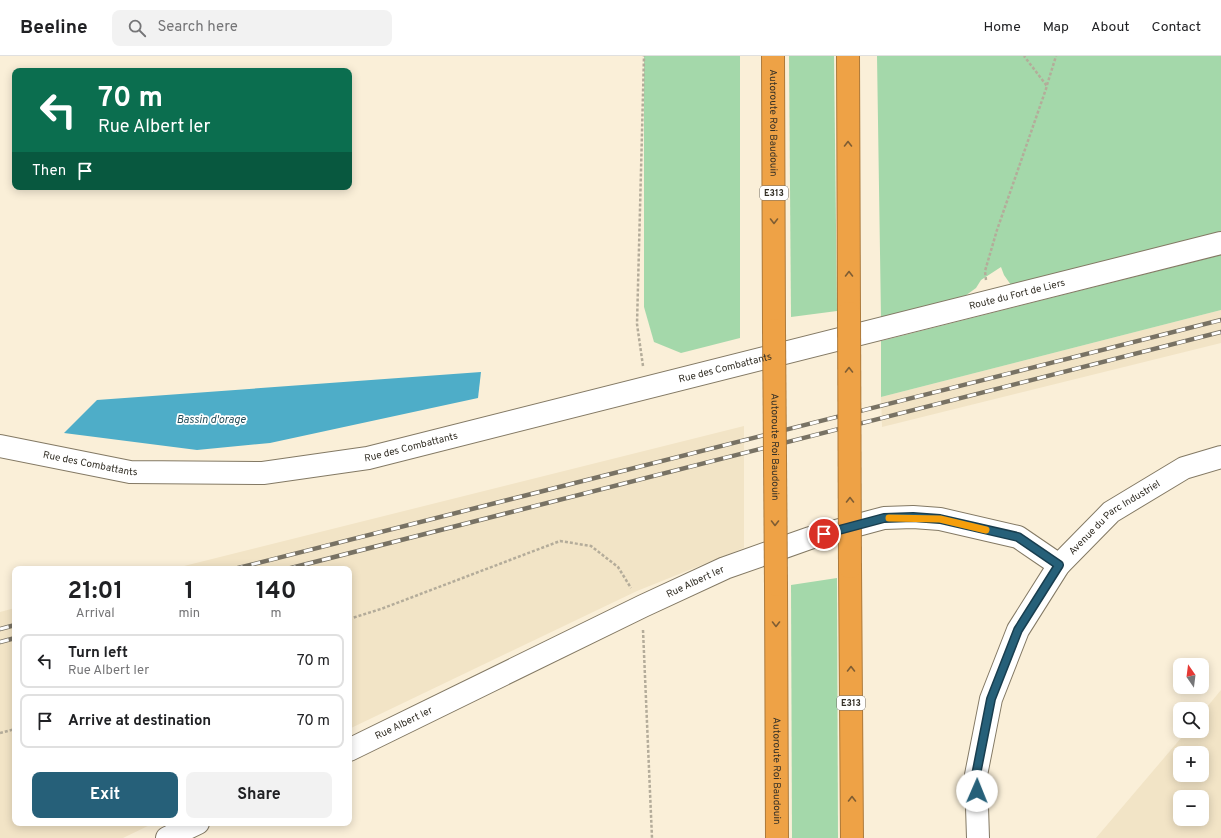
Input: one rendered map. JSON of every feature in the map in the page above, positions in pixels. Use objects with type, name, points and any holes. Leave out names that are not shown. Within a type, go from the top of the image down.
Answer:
[{"type":"highway","name":"Autoroute Roi Baudouin","points":[[773,56],[777,838]]},
{"type":"highway","name":"E313","points":[[848,56],[852,838]]},
{"type":"street","name":"Route du Fort de Liers","points":[[814,347],[1221,243]]},
{"type":"street","name":"Rue des Combattants","points":[[0,446],[130,472],[263,474],[368,458],[814,347]]},
{"type":"street","name":"Avenue du Parc Industriel","points":[[978,838],[976,775],[991,699],[1018,630],[1059,565],[1111,512],[1184,468],[1221,457]]},
{"type":"street","name":"Rue Albert Ier","points":[[352,749],[643,606],[725,568],[810,538],[884,518],[913,517],[940,519],[1018,537],[1059,565]]},
{"type":"street","points":[[168,838],[192,826]]},
{"type":"path","points":[[644,56],[637,324],[641,357],[648,388]]},
{"type":"path","points":[[1024,56],[1047,86]]},
{"type":"path","points":[[989,302],[985,270],[1056,56]]},
{"type":"path","points":[[352,618],[381,609],[560,541],[591,546],[618,567],[643,606],[652,838]]},
{"type":"path","points":[[0,733],[12,730]]},
{"type":"shaded area","points":[[1221,310],[1221,343],[882,427],[881,397]]},
{"type":"shaded area","points":[[744,426],[744,548],[637,591],[352,728],[352,566],[184,566]]},
{"type":"shaded area","points":[[12,609],[12,826],[148,826],[123,838],[0,838],[0,612]]},
{"type":"shaded area","points":[[1221,690],[1221,838],[1096,838],[1173,747],[1173,782],[1209,782],[1209,746],[1174,746],[1181,738],[1209,738],[1209,705]]},
{"type":"green space","points":[[644,56],[740,56],[740,338],[681,353],[654,342],[644,307]]},
{"type":"green space","points":[[789,56],[834,56],[837,311],[791,317]]},
{"type":"green space","points":[[877,56],[1221,56],[1221,232],[1011,285],[1004,275],[1001,267],[981,280],[976,288],[965,296],[881,318]]},
{"type":"green space","points":[[1221,255],[1221,310],[881,397],[881,341]]},
{"type":"green space","points":[[837,578],[838,838],[792,838],[791,585]]},
{"type":"water","name":"Bassin d'orage","points":[[481,372],[478,398],[270,443],[197,450],[64,433],[97,400]]},
{"type":"railway","points":[[246,566],[1221,320]]},
{"type":"railway","points":[[299,566],[1221,332]]},
{"type":"railway","points":[[0,629],[12,626]]},
{"type":"railway","points":[[0,642],[12,639]]},
{"type":"slow traffic","points":[[889,518],[913,517],[940,519],[986,530]]},
{"type":"route","points":[[824,534],[884,518],[913,517],[940,519],[1018,537],[1059,565],[1018,630],[991,699],[976,775],[977,791]]}]
